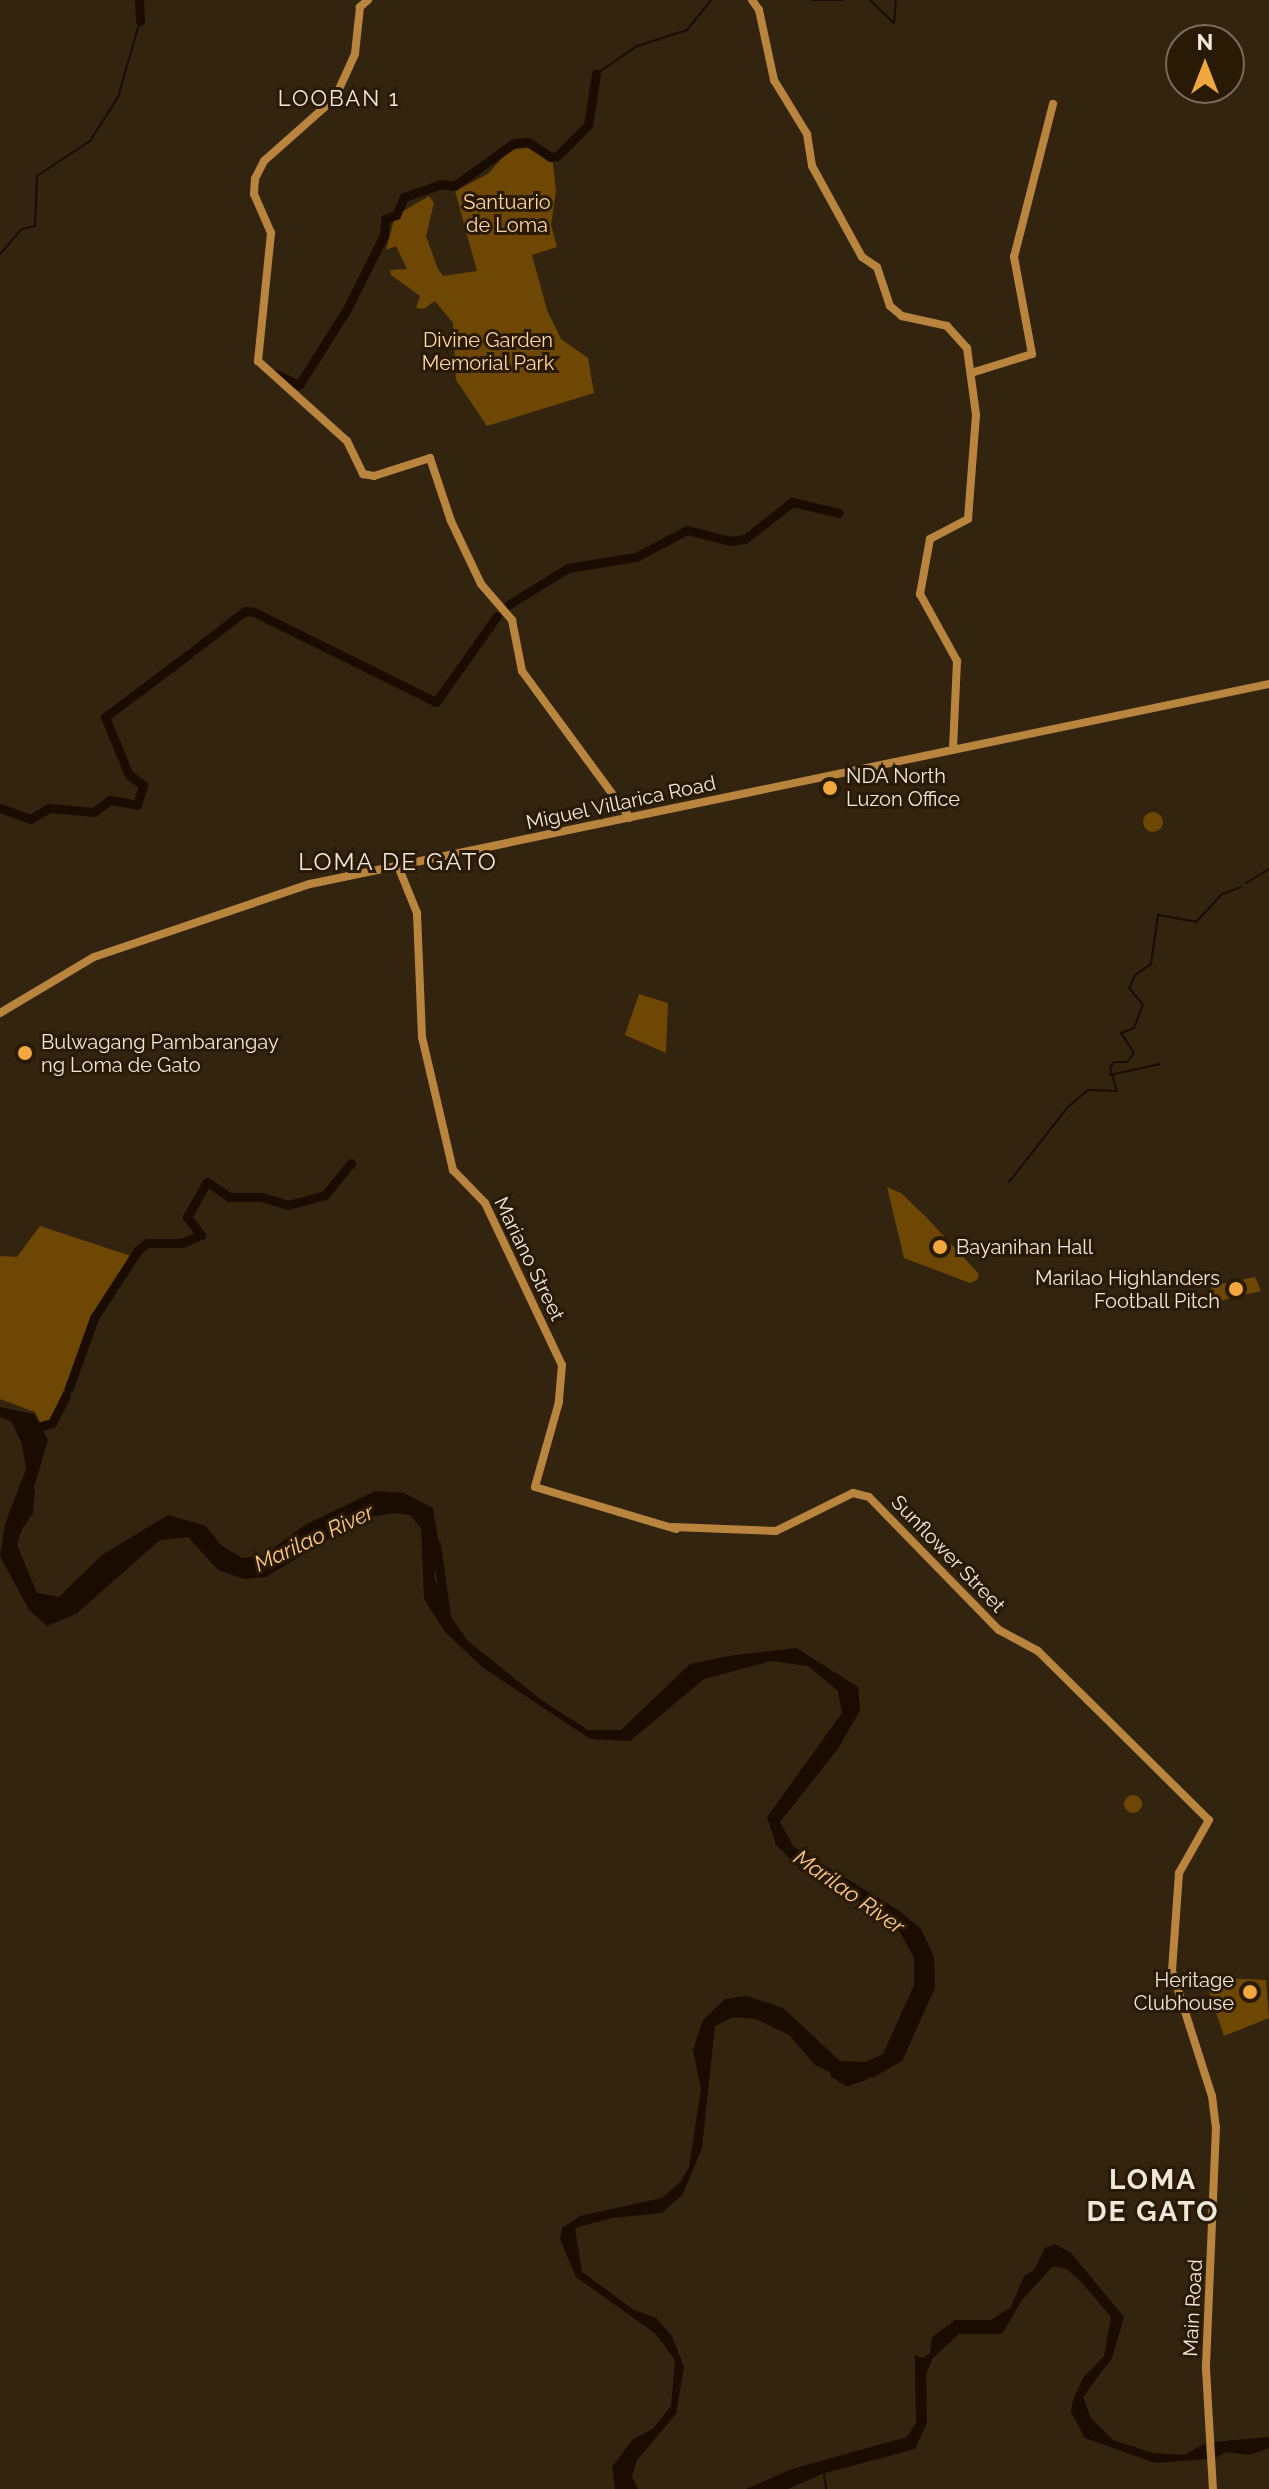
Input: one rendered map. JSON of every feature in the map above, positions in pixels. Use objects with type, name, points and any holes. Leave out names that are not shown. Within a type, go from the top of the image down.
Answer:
[{"type":"main road","points":[[368,0],[360,7],[355,54],[335,98],[306,129],[272,153],[255,179],[254,194],[271,233],[258,361],[347,441],[363,474],[374,476],[430,458],[451,521],[481,584],[512,620],[522,671],[630,818]]},
{"type":"main road","points":[[752,0],[759,10],[774,80],[807,134],[812,166],[862,257],[877,267],[890,306],[902,316],[947,326],[967,348],[976,415],[968,519],[930,539],[920,594],[957,661],[953,748]]},
{"type":"main road","points":[[971,373],[1032,354],[1014,257],[1053,104]]},
{"type":"main road","name":"Miguel Villarica Road","points":[[0,1013],[105,953],[278,893],[953,748],[1269,684]]},
{"type":"main road","name":"Mariano Street","points":[[398,866],[417,913],[422,1037],[453,1170],[485,1203],[562,1365],[559,1402],[535,1487]]},
{"type":"main road","name":"Sunflower Street","points":[[535,1487],[673,1527],[696,1530],[776,1531],[853,1493],[869,1497],[999,1630],[1038,1651],[1209,1820]]},
{"type":"main road","name":"Main Road","points":[[1209,1820],[1179,1873],[1172,1971],[1212,2096],[1216,2127],[1206,2369],[1213,2489]]},
{"type":"green space","points":[[528,148],[553,163],[556,191],[551,225],[557,247],[532,255],[547,310],[561,339],[588,358],[594,393],[487,426],[456,380],[453,323],[435,301],[424,309],[416,308],[420,296],[391,275],[390,270],[407,269],[396,246],[386,250],[395,216],[429,196],[434,203],[426,236],[438,269],[443,276],[477,271],[455,191],[488,174],[509,150]]},
{"type":"green space","points":[[1153,812],[1160,815],[1163,822],[1160,829],[1153,832],[1146,829],[1143,822],[1146,815]]},
{"type":"green space","points":[[639,994],[668,1003],[666,1053],[625,1035]]},
{"type":"green space","points":[[887,1187],[901,1193],[926,1217],[979,1274],[977,1280],[970,1283],[904,1258]]},
{"type":"green space","points":[[40,1226],[134,1257],[94,1316],[51,1421],[40,1422],[35,1412],[0,1399],[0,1256],[17,1257]]},
{"type":"green space","name":"Marilao Highlanders Football Pitch","points":[[1255,1277],[1261,1291],[1215,1302],[1211,1286]]},
{"type":"green space","points":[[1133,1795],[1142,1804],[1133,1813],[1124,1804]]},
{"type":"green space","points":[[1204,1977],[1266,1980],[1269,2018],[1224,2036]]},
{"type":"water","points":[[0,1407],[34,1414],[48,1440],[17,1545],[37,1593],[59,1597],[102,1555],[168,1515],[206,1526],[221,1545],[242,1558],[263,1556],[305,1525],[375,1491],[404,1493],[433,1508],[439,1546],[434,1576],[446,1610],[468,1641],[540,1699],[588,1730],[621,1730],[690,1664],[729,1656],[796,1648],[858,1687],[860,1711],[837,1750],[780,1822],[793,1846],[898,1910],[921,1929],[934,1957],[935,1988],[902,2061],[874,2077],[843,2079],[815,2065],[789,2035],[756,2019],[733,2017],[715,2026],[702,2148],[683,2194],[662,2213],[612,2218],[575,2228],[582,2272],[634,2310],[656,2318],[672,2336],[684,2367],[676,2414],[637,2460],[632,2477],[638,2489],[615,2489],[612,2467],[633,2439],[653,2429],[671,2406],[675,2360],[656,2334],[576,2277],[560,2239],[562,2228],[580,2216],[662,2198],[681,2181],[689,2167],[701,2089],[693,2050],[703,2020],[725,1999],[747,1996],[783,2008],[840,2061],[865,2062],[883,2054],[921,1970],[897,1927],[829,1881],[802,1871],[776,1845],[767,1817],[842,1713],[838,1691],[808,1666],[771,1661],[704,1679],[630,1741],[590,1739],[482,1667],[445,1632],[424,1599],[421,1528],[410,1515],[394,1513],[363,1518],[266,1577],[244,1579],[218,1570],[188,1537],[160,1540],[76,1614],[47,1626],[29,1610],[0,1556],[5,1524],[26,1469],[22,1444],[11,1421],[0,1417]]},
{"type":"water","points":[[1055,2244],[1071,2253],[1124,2317],[1112,2358],[1083,2397],[1091,2418],[1113,2440],[1153,2453],[1184,2455],[1206,2443],[1207,2459],[1155,2463],[1085,2438],[1071,2412],[1073,2400],[1083,2378],[1104,2356],[1111,2317],[1067,2269],[1053,2266],[1022,2300],[1002,2334],[959,2334],[932,2359],[926,2375],[927,2423],[915,2449],[822,2474],[788,2489],[746,2489],[792,2469],[907,2437],[916,2423],[915,2355],[923,2358],[930,2353],[932,2337],[955,2320],[991,2320],[1011,2307],[1024,2276],[1034,2270],[1045,2248]]},
{"type":"water","points":[[1269,2437],[1269,2448],[1250,2455],[1226,2452],[1215,2458],[1213,2442]]},
{"type":"waterway","points":[[139,0],[140,21]]},
{"type":"waterway","points":[[596,74],[637,46],[687,30],[711,0]]},
{"type":"waterway","points":[[812,0],[843,0]]},
{"type":"waterway","points":[[870,0],[894,23],[896,0]]},
{"type":"waterway","points":[[0,254],[22,229],[35,226],[37,176],[90,141],[118,97],[140,21]]},
{"type":"waterway","points":[[276,374],[299,385],[347,309],[384,235],[385,219],[396,215],[404,197],[441,184],[454,186],[514,143],[528,142],[550,157],[557,156],[588,125],[596,74]]},
{"type":"waterway","points":[[508,605],[568,568],[636,557],[687,530],[730,541],[745,539],[792,502],[839,513]]},
{"type":"waterway","points":[[194,650],[245,611],[254,612],[436,702],[497,616]]},
{"type":"waterway","points":[[0,808],[30,819],[49,808],[94,812],[110,800],[137,805],[143,785],[129,775],[105,717],[189,654]]},
{"type":"waterway","points":[[1246,883],[1269,869]]},
{"type":"waterway","points":[[1009,1182],[1067,1108],[1088,1090],[1117,1091],[1110,1068],[1114,1062],[1127,1062],[1134,1053],[1121,1033],[1134,1028],[1143,1005],[1129,988],[1135,975],[1151,964],[1158,915],[1196,922],[1222,894],[1241,887]]},
{"type":"waterway","points":[[1110,1075],[1160,1064]]},
{"type":"waterway","points":[[69,1388],[94,1318],[138,1250],[147,1243],[182,1243],[201,1235],[187,1217],[207,1182],[229,1197],[262,1197],[288,1205],[325,1195],[351,1163]]},
{"type":"waterway","points":[[32,1429],[52,1423],[66,1395]]},
{"type":"waterway","name":"Marilao River","points":[[16,1529],[28,1511],[30,1491]]},
{"type":"waterway","name":"Marilao River","points":[[436,1544],[446,1616]]},
{"type":"waterway","name":"Marilao River","points":[[918,1954],[918,1987]]},
{"type":"waterway","name":"Marilao River","points":[[834,2073],[847,2081],[864,2075]]},
{"type":"waterway","points":[[824,2474],[826,2489]]},
{"type":"place","name":"NDA North Luzon Office","points":[[830,788]]},
{"type":"place","name":"Bulwagang Pambarangay ng Loma de Gato","points":[[25,1053]]},
{"type":"place","name":"Bayanihan Hall","points":[[940,1247]]},
{"type":"place","name":"Marilao Highlanders Football Pitch","points":[[1236,1289]]},
{"type":"place","name":"Heritage Clubhouse","points":[[1250,1992]]},
{"type":"district","name":"LOOBAN 1","points":[[339,99]]},
{"type":"district","name":"LOMA DE GATO","points":[[398,862]]},
{"type":"district","name":"LOMA DE GATO","points":[[1153,2196]]},
{"type":"park label","name":"Santuario de Loma","points":[[507,214]]},
{"type":"park label","name":"Divine Garden Memorial Park","points":[[488,352]]}]
